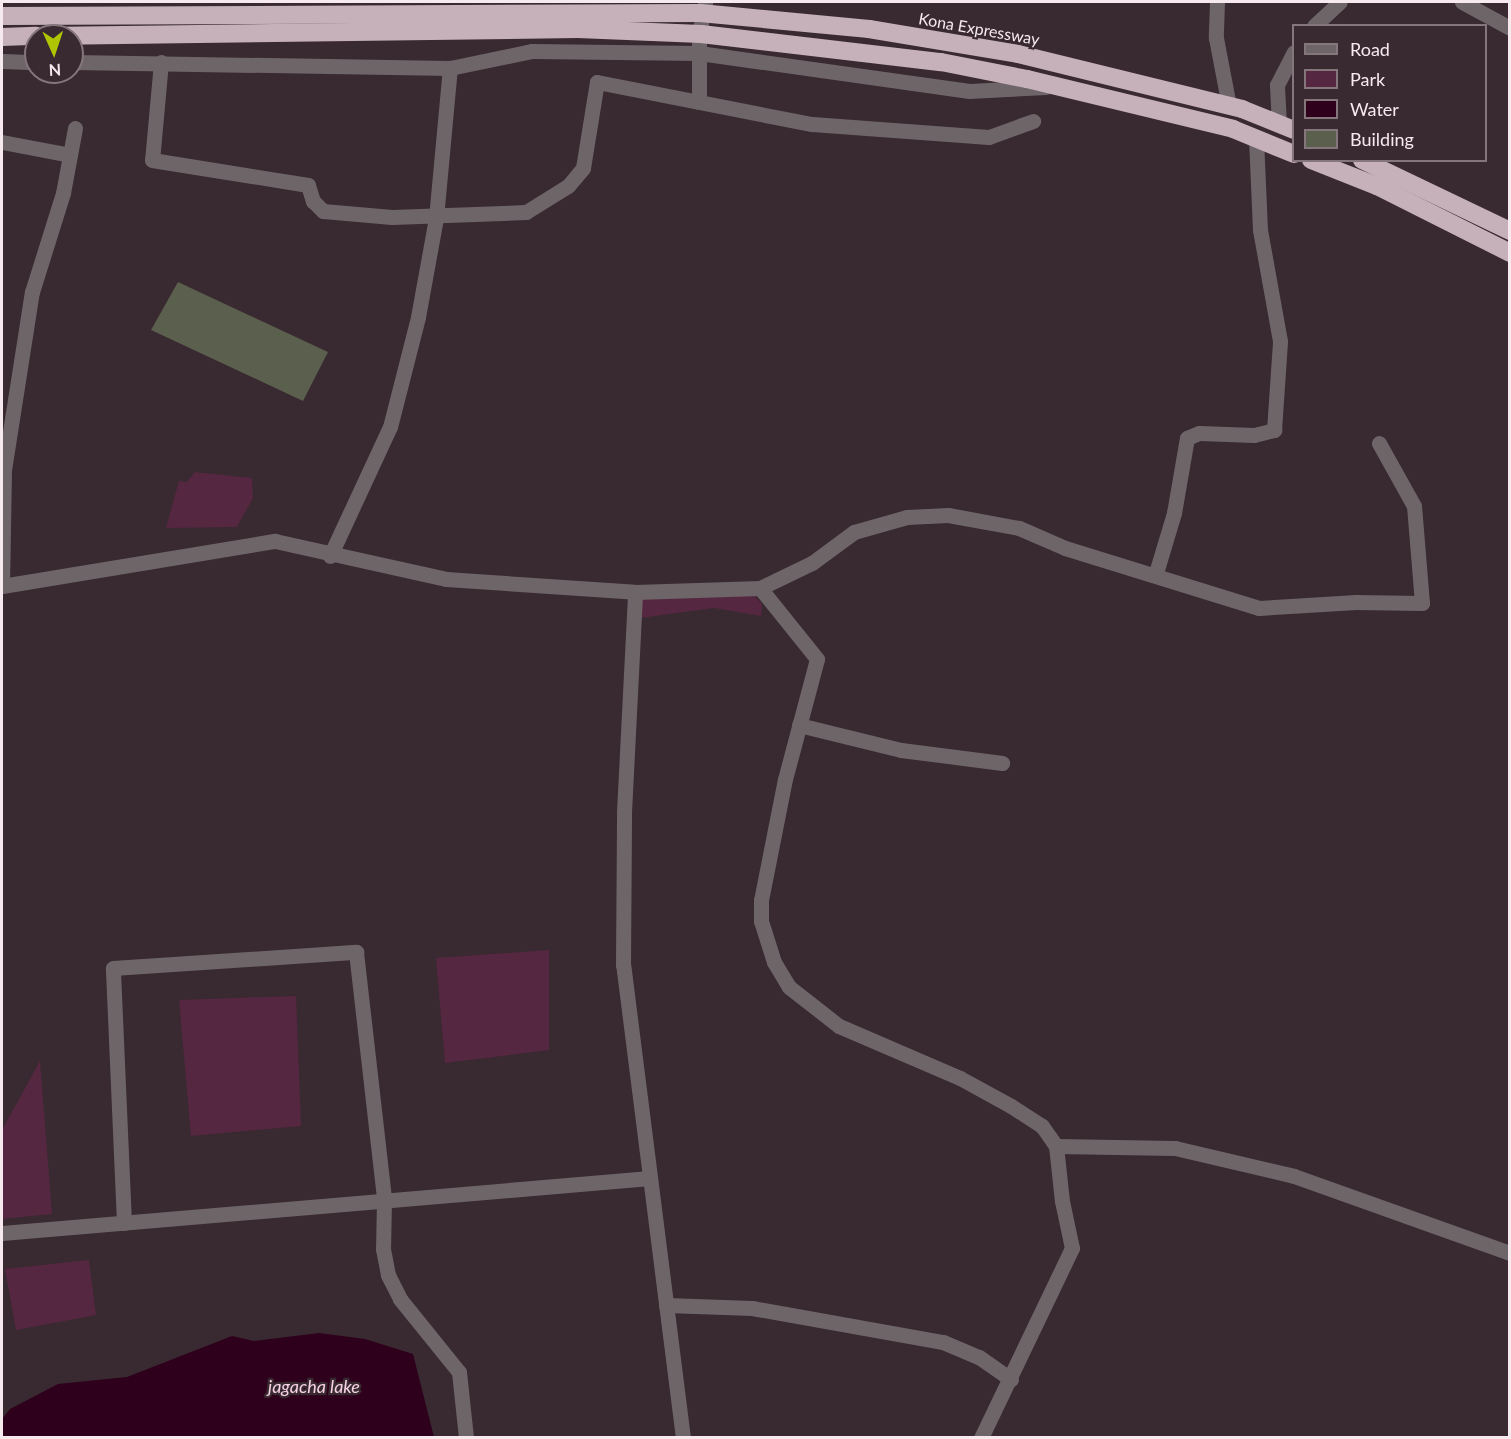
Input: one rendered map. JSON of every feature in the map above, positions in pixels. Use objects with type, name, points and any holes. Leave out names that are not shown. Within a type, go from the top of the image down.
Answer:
[{"type":"highway","name":"Kona Expressway","points":[[2,16],[702,7],[869,29],[1018,54],[1236,108],[1286,127]]},
{"type":"highway","points":[[84,35],[578,29],[699,34],[941,62],[1058,86],[1233,129],[1292,154]]},
{"type":"highway","points":[[2,37],[24,36]]},
{"type":"highway","points":[[1233,129],[1236,108]]},
{"type":"highway","points":[[1316,162],[1377,186],[1475,239],[1509,253]]},
{"type":"highway","points":[[1366,162],[1509,231]]},
{"type":"highway","points":[[1475,239],[1485,220]]},
{"type":"street","points":[[1217,2],[1216,38],[1236,108]]},
{"type":"street","points":[[1316,24],[1340,2]]},
{"type":"street","points":[[1462,2],[1509,28]]},
{"type":"street","points":[[699,102],[699,34],[702,7]]},
{"type":"street","points":[[84,62],[450,68],[532,51],[699,53],[969,91],[1058,86]]},
{"type":"street","points":[[1286,127],[1277,85],[1292,54]]},
{"type":"street","points":[[2,61],[24,62]]},
{"type":"street","points":[[161,62],[152,160],[308,185],[313,201],[323,211],[436,218],[526,212],[568,186],[583,168],[597,82],[813,124],[989,137],[1032,121]]},
{"type":"street","points":[[330,556],[390,427],[418,317],[436,218],[450,68]]},
{"type":"street","points":[[75,128],[63,193],[32,292],[4,470],[2,586],[275,542],[330,556],[446,579],[635,592],[760,588],[812,563],[854,532],[907,518],[948,515],[1019,528],[1065,548],[1156,573],[1259,608],[1356,602],[1422,603],[1414,506],[1378,443]]},
{"type":"street","points":[[1156,573],[1174,513],[1186,438],[1199,433],[1266,435],[1274,430],[1276,423],[1280,341],[1260,230],[1256,139]]},
{"type":"street","points":[[2,142],[70,155]]},
{"type":"street","points":[[760,588],[817,659],[799,725],[761,900],[761,921],[774,962],[789,987],[839,1026],[960,1078],[1011,1106],[1042,1126],[1056,1146],[1072,1248],[1011,1379],[981,1437]]},
{"type":"street","points":[[635,592],[624,812],[623,965],[683,1437]]},
{"type":"street","points":[[799,725],[901,750],[1002,763]]},
{"type":"street","points":[[124,1223],[113,968],[356,952],[384,1199],[383,1249],[388,1275],[400,1299],[459,1372],[466,1437]]},
{"type":"street","points":[[1056,1146],[1175,1148],[1284,1173],[1509,1253]]},
{"type":"street","points":[[2,1233],[650,1178]]},
{"type":"street","points":[[666,1305],[752,1308],[942,1342],[979,1357],[1011,1379]]},
{"type":"green space","points":[[195,472],[252,478],[253,498],[237,527],[166,528],[179,481],[187,482]]},
{"type":"green space","points":[[748,589],[762,604],[761,616],[714,608],[640,618],[636,593]]},
{"type":"green space","points":[[549,950],[549,1050],[445,1063],[436,958]]},
{"type":"green space","points":[[296,996],[301,1126],[191,1136],[179,1000]]},
{"type":"green space","points":[[40,1061],[52,1214],[2,1219],[2,1130]]},
{"type":"green space","points":[[89,1260],[96,1315],[16,1330],[5,1269]]},
{"type":"water","name":"jagacha lake","points":[[319,1333],[365,1339],[413,1354],[434,1437],[2,1437],[2,1419],[10,1409],[58,1384],[127,1377],[232,1336],[254,1341]]},
{"type":"building","points":[[178,282],[328,352],[303,401],[151,330]]}]
